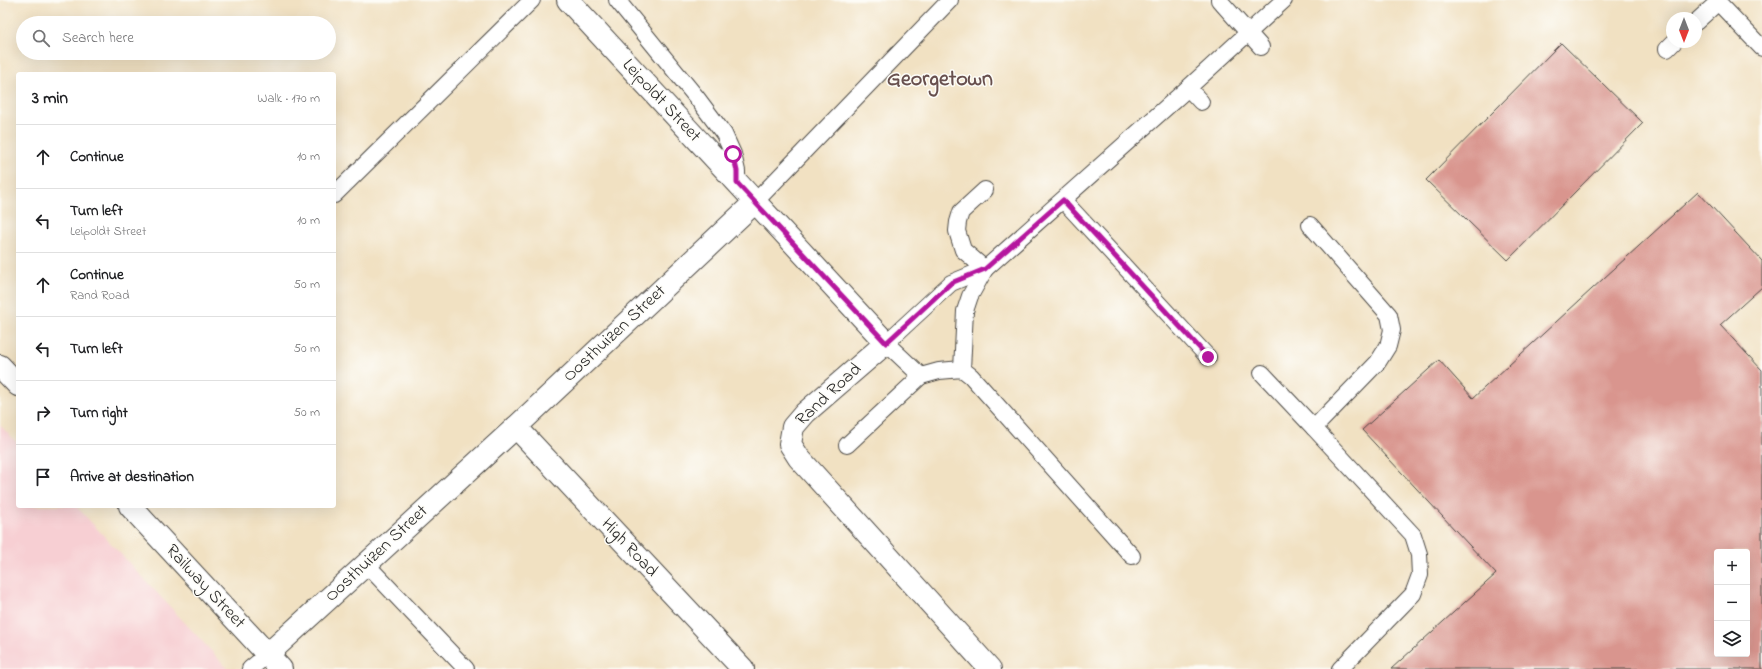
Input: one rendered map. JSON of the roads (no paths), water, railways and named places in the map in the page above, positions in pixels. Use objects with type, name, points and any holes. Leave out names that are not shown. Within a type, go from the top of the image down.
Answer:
[{"type":"street","name":"Leipoldt Street","points":[[568,0],[755,202]]},
{"type":"street","points":[[755,202],[886,343]]},
{"type":"street","name":"Oosthuizen Street","points":[[274,662],[366,564],[516,427],[755,202]]},
{"type":"street","name":"Rand Road","points":[[886,343],[805,413],[792,427],[790,444],[799,458],[990,669]]},
{"type":"street","points":[[0,366],[16,383]]},
{"type":"street","name":"High Road","points":[[516,427],[743,669]]},
{"type":"street","name":"Railway Street","points":[[132,508],[274,662]]},
{"type":"lane","points":[[336,193],[532,0]]},
{"type":"lane","points":[[617,0],[697,98],[724,134],[733,154],[737,171],[737,183]]},
{"type":"lane","name":"Oosthuizen Street","points":[[755,202],[950,0]]},
{"type":"lane","points":[[1219,0],[1261,47]]},
{"type":"lane","points":[[921,376],[886,343],[951,283],[985,269],[1188,88],[1284,0]]},
{"type":"lane","points":[[1702,16],[1717,1],[1762,48]]},
{"type":"lane","points":[[1188,88],[1201,102]]},
{"type":"lane","points":[[985,190],[961,212],[957,231],[962,250],[985,269]]},
{"type":"lane","points":[[1063,200],[1208,357]]},
{"type":"lane","points":[[1310,225],[1389,315],[1392,330],[1388,346],[1378,362],[1314,428]]},
{"type":"lane","points":[[962,369],[965,311],[970,296],[985,269]]},
{"type":"lane","points":[[847,445],[921,376],[939,371],[962,369],[971,376],[1132,556]]},
{"type":"lane","points":[[1262,373],[1413,535],[1419,554],[1420,575],[1413,594],[1340,669]]},
{"type":"lane","points":[[366,564],[466,669]]},
{"type":"lane","points":[[250,669],[274,662]]},
{"type":"district","name":"Georgetown","points":[[940,80]]}]
